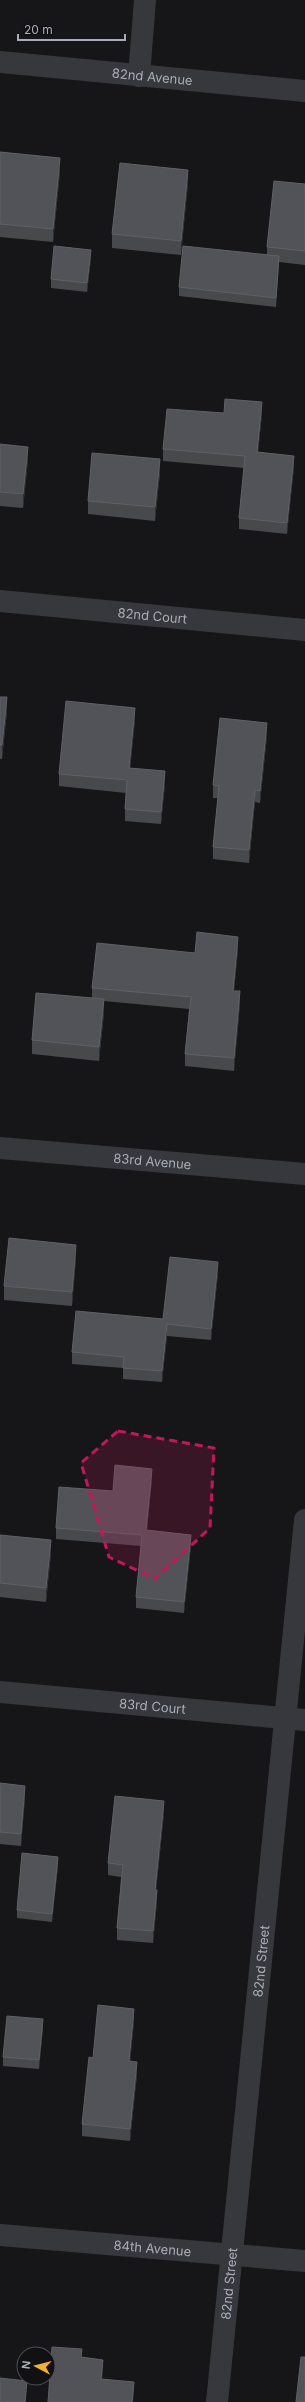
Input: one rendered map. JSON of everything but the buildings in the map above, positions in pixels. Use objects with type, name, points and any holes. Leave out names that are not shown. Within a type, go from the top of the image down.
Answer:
[{"type":"street","points":[[139,76],[145,0]]},
{"type":"street","name":"82nd Avenue","points":[[0,62],[305,91]]},
{"type":"street","name":"82nd Court","points":[[0,601],[305,630]]},
{"type":"street","name":"83rd Avenue","points":[[0,1148],[305,1174]]},
{"type":"street","name":"82nd Street","points":[[217,2402],[231,2254],[295,1719],[305,1520]]},
{"type":"street","name":"83rd Court","points":[[0,1692],[295,1719]]},
{"type":"street","name":"84th Avenue","points":[[0,2235],[305,2261]]},
{"type":"highlighted area","points":[[118,1431],[214,1448],[210,1528],[155,1579],[109,1557],[81,1463]]}]
